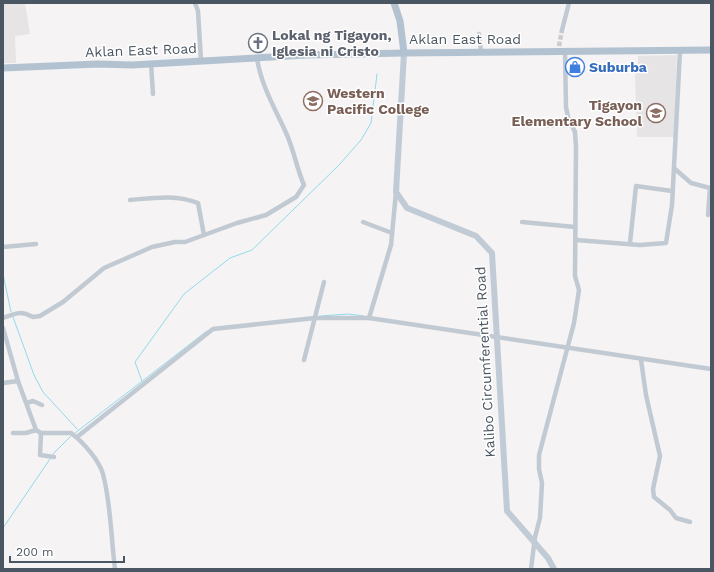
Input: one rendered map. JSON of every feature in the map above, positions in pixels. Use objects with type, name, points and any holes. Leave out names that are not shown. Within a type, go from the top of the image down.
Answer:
[{"type":"main road","points":[[394,3],[400,21],[404,53],[396,192]]},
{"type":"main road","name":"Aklan East Road","points":[[3,68],[404,53],[561,50],[711,50]]},
{"type":"main road","name":"Kalibo Circumferential Road","points":[[396,192],[407,208],[476,236],[492,253],[507,511],[548,558],[554,569]]},
{"type":"street","points":[[195,3],[198,11],[202,60]]},
{"type":"street","points":[[562,30],[569,3]]},
{"type":"street","points":[[480,34],[481,52]]},
{"type":"street","points":[[531,569],[534,542],[540,518],[542,483],[539,470],[539,455],[568,349],[579,294],[575,276],[577,168],[575,132],[566,107],[561,50]]},
{"type":"street","points":[[576,240],[630,243],[640,245],[666,243],[672,205],[680,51]]},
{"type":"street","points":[[3,318],[21,312],[26,313],[33,318],[40,316],[72,295],[104,268],[152,247],[175,242],[185,242],[237,222],[266,215],[296,197],[304,185],[288,136],[276,114],[259,72],[257,58]]},
{"type":"street","points":[[151,63],[153,94]]},
{"type":"street","points":[[545,125],[572,125]]},
{"type":"street","points":[[674,169],[691,183],[711,188],[708,215]]},
{"type":"street","points":[[630,243],[636,186],[672,191]]},
{"type":"street","points":[[369,318],[391,245],[396,192]]},
{"type":"street","points":[[130,200],[173,197],[186,198],[198,203],[204,235]]},
{"type":"street","points":[[363,222],[392,233]]},
{"type":"street","points":[[522,222],[575,226]]},
{"type":"street","points":[[3,247],[36,244]]},
{"type":"street","points":[[304,360],[324,282]]},
{"type":"street","points":[[76,437],[214,329],[315,318],[369,318],[641,360],[711,369]]},
{"type":"street","points":[[3,328],[18,381],[36,430],[41,433],[71,433],[98,463],[103,474],[115,569]]},
{"type":"street","points":[[641,360],[646,395],[660,456],[653,488],[654,497],[670,510],[676,518],[690,522]]},
{"type":"street","points":[[3,383],[18,381]]},
{"type":"street","points":[[27,404],[33,401],[42,405]]},
{"type":"street","points":[[13,433],[26,433],[36,430]]},
{"type":"street","points":[[41,433],[40,455],[54,457]]},
{"type":"shaded area","points":[[3,3],[25,3],[30,34],[15,36],[16,63],[3,63]]},
{"type":"shaded area","name":"Tigayon Elementary School","points":[[677,55],[674,137],[637,137],[635,74],[638,73],[638,56]]},
{"type":"waterway","points":[[142,381],[135,362],[184,294],[230,258],[252,250],[339,165],[361,140],[371,123],[377,74]]},
{"type":"waterway","points":[[3,274],[11,312]]},
{"type":"waterway","points":[[321,316],[348,314],[364,316]]},
{"type":"waterway","points":[[13,317],[34,375],[43,392],[77,429]]},
{"type":"waterway","points":[[75,433],[207,331]]},
{"type":"waterway","points":[[53,454],[71,436]]},
{"type":"waterway","points":[[3,528],[50,459]]},
{"type":"tunnel","points":[[559,46],[562,30]]},
{"type":"place","name":"Lokal ng Tigayon, Iglesia ni Cristo","points":[[258,43]]},
{"type":"place","name":"Suburba","points":[[575,67]]},
{"type":"place","name":"Western Pacific College","points":[[313,101]]},
{"type":"place","name":"Tigayon Elementary School","points":[[656,113]]}]
